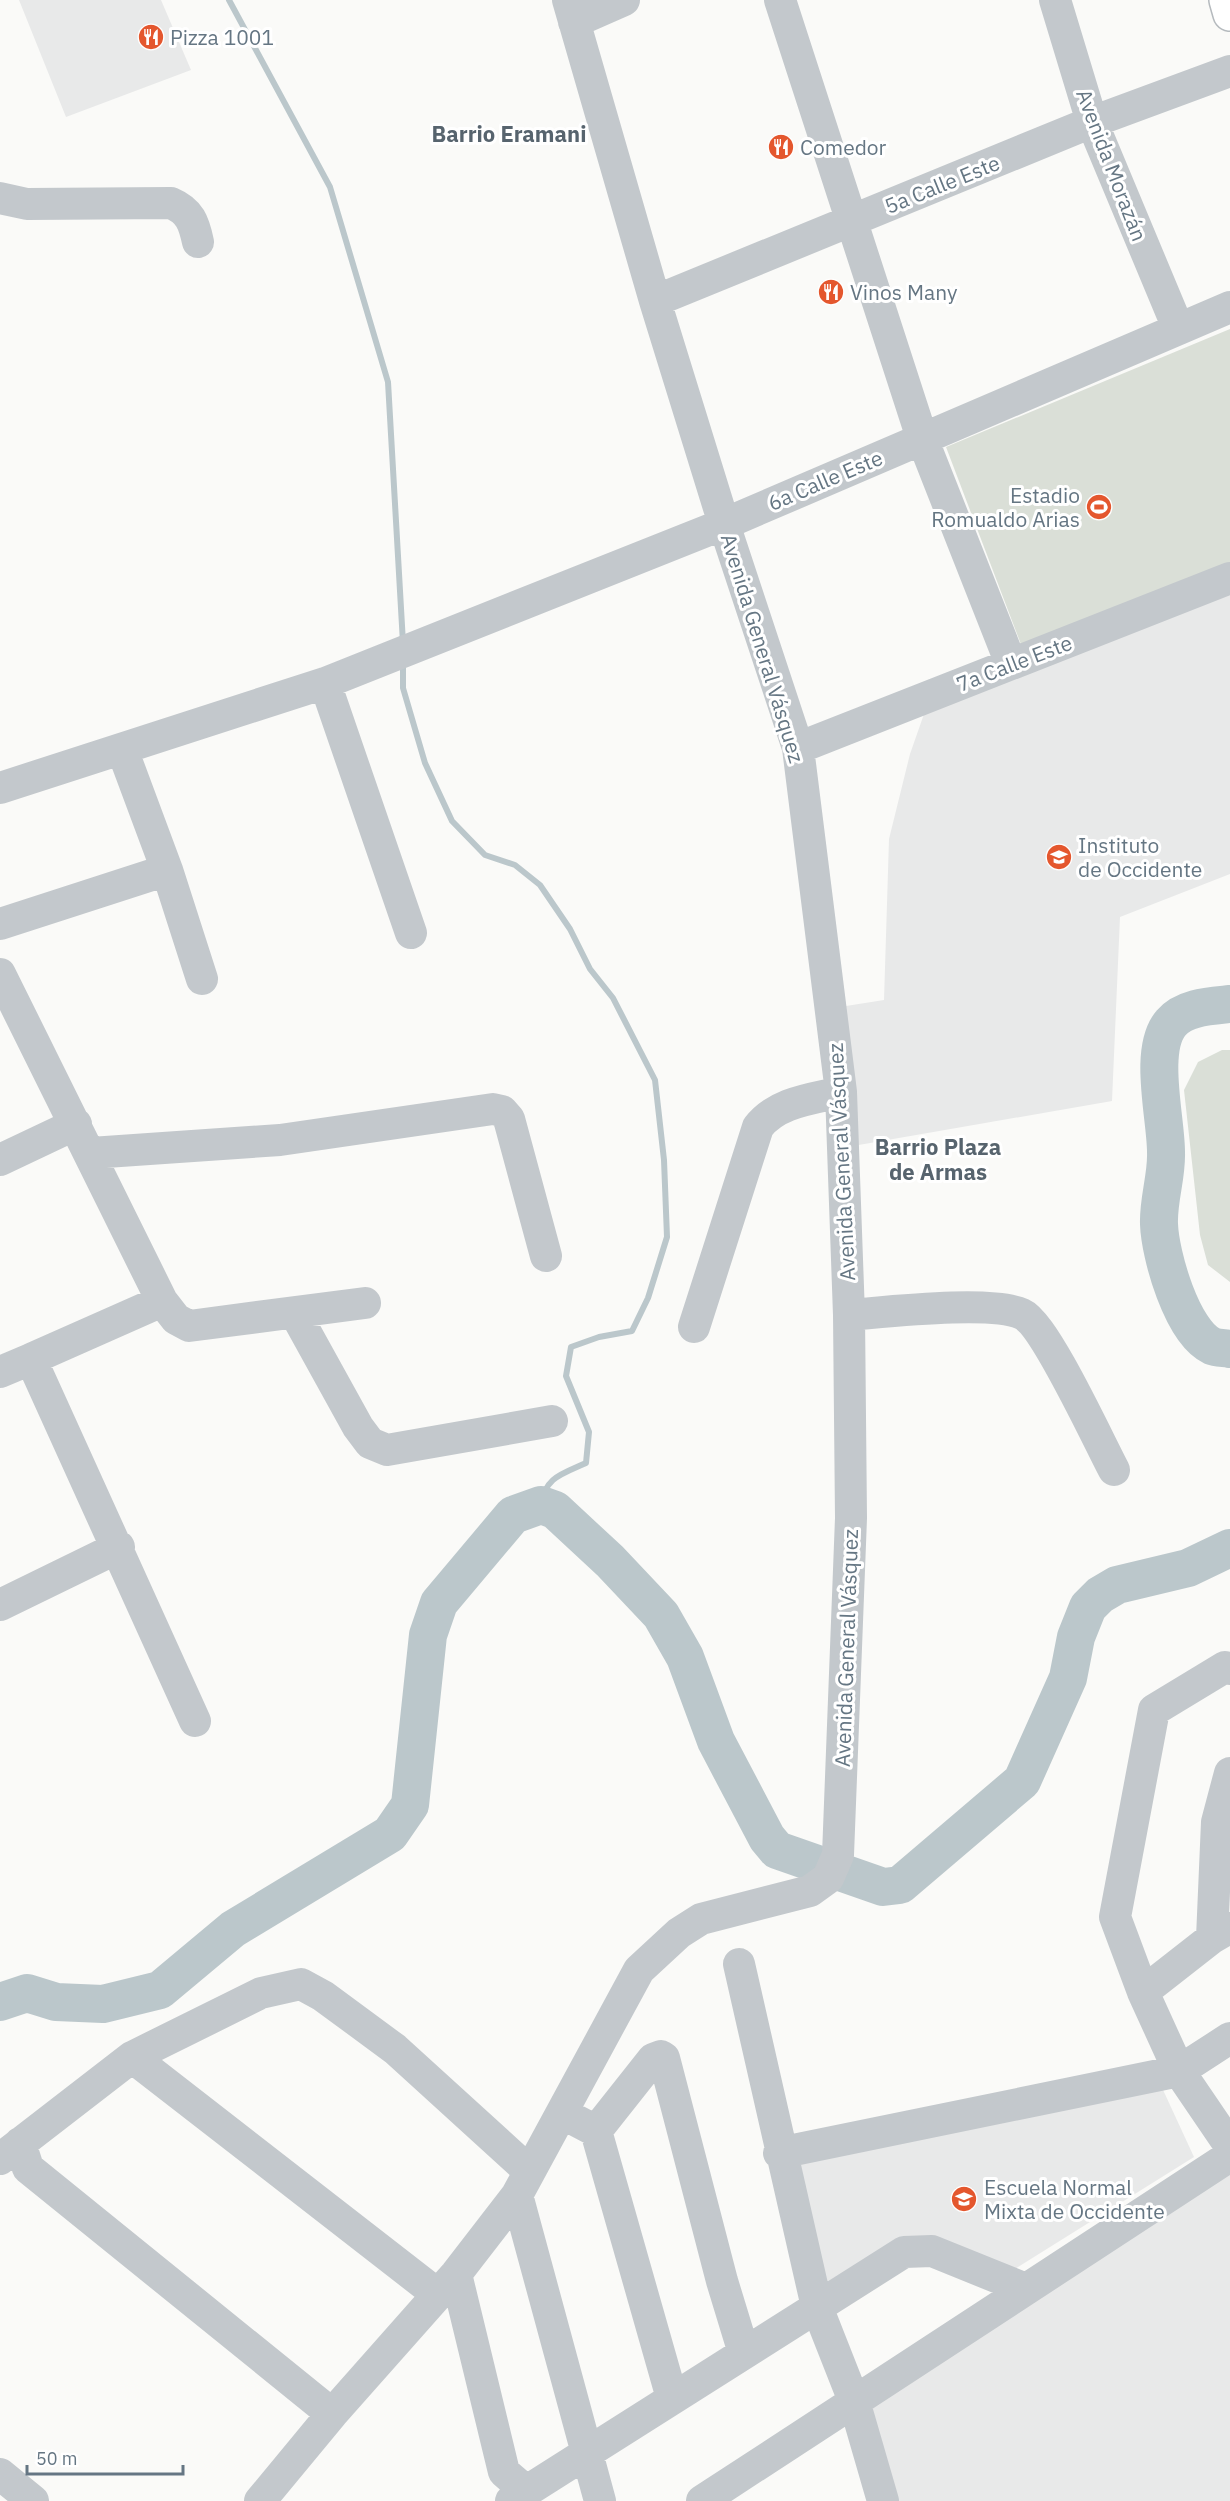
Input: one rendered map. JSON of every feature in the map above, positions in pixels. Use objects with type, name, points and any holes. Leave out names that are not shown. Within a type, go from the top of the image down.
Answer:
[{"type":"main road","points":[[1226,0],[1230,14]]},
{"type":"street","points":[[571,11],[624,0]]},
{"type":"street","points":[[780,0],[850,222],[922,438],[1011,664]]},
{"type":"street","name":"Avenida Morazán","points":[[1055,0],[1092,122],[1178,328]]},
{"type":"street","name":"Avenida General Vásquez","points":[[260,2501],[332,2414],[446,2284],[523,2183],[639,1970],[679,1933],[701,1918],[810,1890],[833,1866],[851,1518],[849,1315],[841,1092],[798,748],[724,524],[571,11]]},
{"type":"street","name":"5a Calle Este","points":[[656,301],[1092,122],[1230,71]]},
{"type":"street","points":[[0,198],[27,204],[171,203],[183,208],[190,216],[198,242]]},
{"type":"street","name":"6a Calle Este","points":[[0,788],[326,683],[724,524],[1230,307]]},
{"type":"street","name":"7a Calle Este","points":[[798,748],[1230,578]]},
{"type":"street","points":[[326,683],[411,933]]},
{"type":"street","points":[[122,749],[167,870],[202,979]]},
{"type":"street","points":[[0,924],[167,870]]},
{"type":"street","points":[[0,974],[91,1153],[162,1301],[176,1319],[189,1326],[365,1303]]},
{"type":"street","points":[[694,1327],[758,1127],[767,1115],[784,1107],[841,1092]]},
{"type":"street","points":[[91,1153],[280,1140],[493,1110],[502,1111],[509,1119],[546,1256]]},
{"type":"street","points":[[0,1160],[76,1124]]},
{"type":"street","points":[[0,1372],[162,1301]]},
{"type":"street","points":[[849,1315],[982,1307],[1023,1314],[1044,1338],[1114,1470]]},
{"type":"street","points":[[295,1313],[358,1427],[370,1443],[387,1450],[552,1421]]},
{"type":"street","points":[[31,1359],[195,1721]]},
{"type":"street","points":[[0,1605],[118,1547]]},
{"type":"street","points":[[1230,1669],[1225,1667],[1154,1710],[1115,1917],[1143,1992],[1179,2071],[1230,2146]]},
{"type":"street","points":[[1143,1992],[1221,1932],[1217,1822],[1230,1773]]},
{"type":"street","points":[[739,1964],[779,2153],[816,2307],[854,2401],[882,2501]]},
{"type":"street","points":[[332,2414],[10,2151],[132,2057],[173,2034],[261,1993],[301,1984],[323,1996],[395,2049],[523,2183],[600,2501]]},
{"type":"street","points":[[779,2153],[1179,2071],[1230,2038]]},
{"type":"street","points":[[596,2132],[653,2059],[661,2056],[664,2058],[722,2281],[744,2353]]},
{"type":"street","points":[[132,2057],[446,2284],[504,2472],[519,2496],[904,2252],[932,2251],[1026,2289]]},
{"type":"street","points":[[562,2113],[596,2132],[672,2398]]},
{"type":"street","points":[[702,2501],[1230,2156]]},
{"type":"street","points":[[0,2474],[33,2501]]},
{"type":"shaded area","points":[[19,0],[161,0],[191,70],[66,117]]},
{"type":"shaded area","name":"Estadio Romualdo Arias","points":[[1230,329],[1230,567],[1022,647],[946,447]]},
{"type":"shaded area","name":"Instituto de Occidente","points":[[1230,587],[1230,874],[1120,917],[1112,1101],[853,1146],[846,1006],[884,1000],[889,839],[910,754],[924,714]]},
{"type":"shaded area","points":[[1222,1050],[1230,1050],[1230,1282],[1208,1265],[1200,1235],[1184,1090],[1198,1062]]},
{"type":"shaded area","name":"Escuela Normal Mixta de Occidente","points":[[1158,2079],[1194,2157],[1015,2269],[939,2242],[825,2287],[792,2160]]},
{"type":"shaded area","points":[[1230,2172],[1230,2501],[894,2501],[869,2406]]},
{"type":"waterway","points":[[229,0],[330,187],[388,382],[403,643]]},
{"type":"waterway","points":[[403,662],[403,688],[425,763],[452,821],[485,855],[515,865],[540,885],[570,929],[590,969],[613,998],[655,1080],[664,1160],[667,1237],[648,1298],[632,1331],[599,1337],[571,1347],[566,1376],[589,1432],[586,1463],[551,1482],[546,1488],[541,1505]]},
{"type":"waterway","points":[[1230,1004],[1190,1010],[1176,1018],[1164,1035],[1159,1067],[1166,1161],[1159,1224],[1163,1254],[1182,1309],[1191,1325],[1201,1338],[1212,1346],[1230,1349]]},
{"type":"waterway","points":[[0,2002],[27,1993],[56,2002],[103,2004],[160,1990],[233,1929],[390,1834],[410,1805],[428,1635],[439,1603],[513,1515],[541,1505],[555,1510],[610,1561],[661,1615],[685,1657],[716,1741],[767,1838],[777,1850],[883,1887],[900,1885],[1022,1781],[1068,1678],[1076,1637],[1088,1607],[1100,1595],[1117,1585],[1188,1568],[1230,1548]]},
{"type":"place","name":"Pizza 1001","points":[[151,37]]},
{"type":"place","name":"Comedor","points":[[781,147]]},
{"type":"place","name":"Vinos Many","points":[[831,292]]},
{"type":"place","name":"Estadio Romualdo Arias","points":[[1099,507]]},
{"type":"place","name":"Instituto de Occidente","points":[[1059,857]]},
{"type":"place","name":"Escuela Normal Mixta de Occidente","points":[[964,2199]]},
{"type":"district","name":"Barrio Eramani","points":[[509,133]]},
{"type":"district","name":"Barrio Plaza de Armas","points":[[938,1158]]}]
